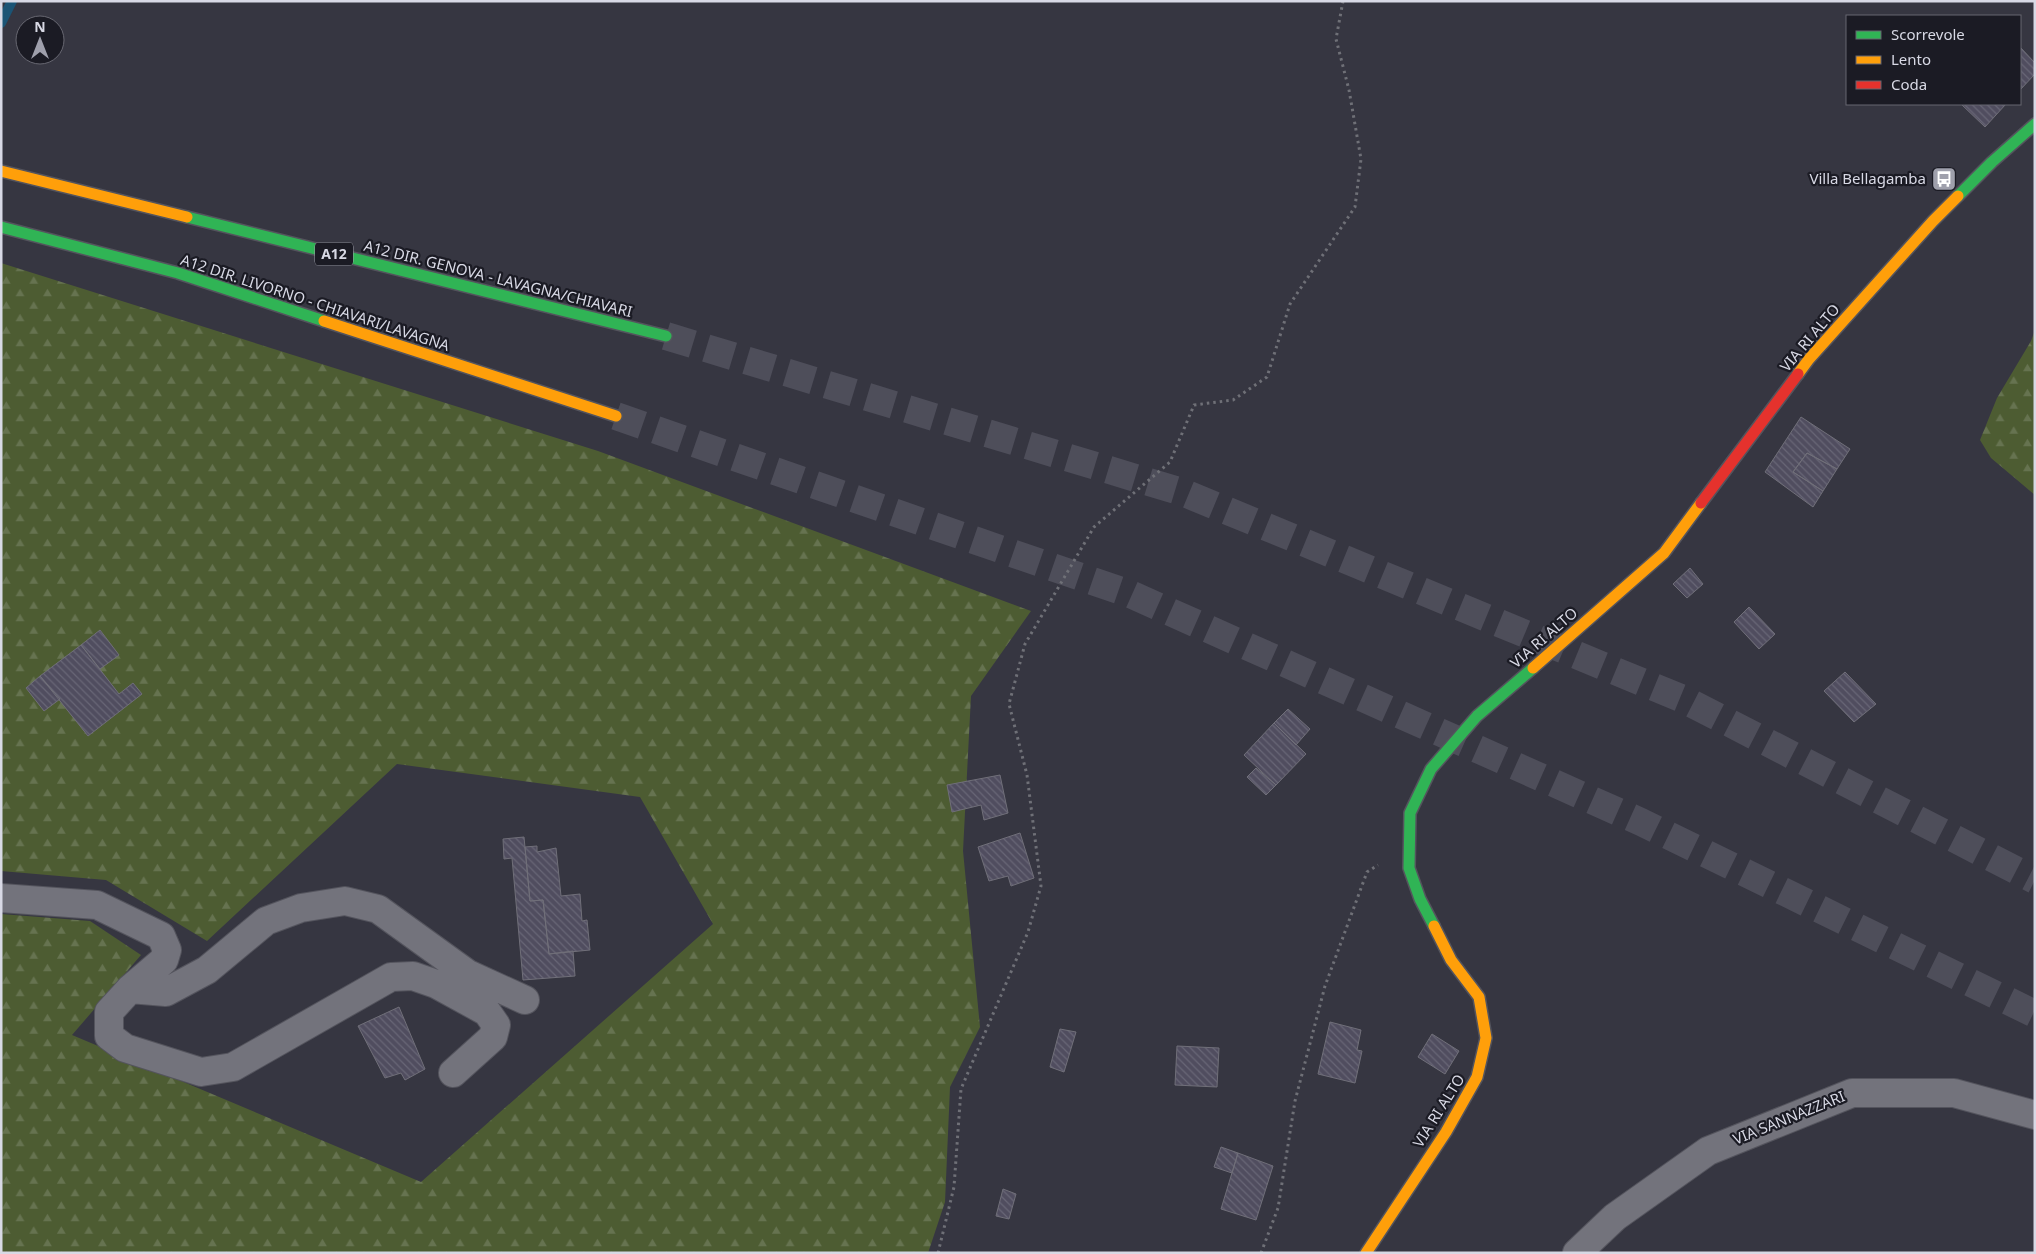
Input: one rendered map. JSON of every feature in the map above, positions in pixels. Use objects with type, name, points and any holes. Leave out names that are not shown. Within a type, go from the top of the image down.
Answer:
[{"type":"main road","name":"VIA RI ALTO","points":[[1366,1253],[1446,1132],[1477,1077],[1486,1038],[1479,997],[1451,960],[1420,899],[1409,868],[1410,813],[1431,769],[1472,722],[1664,553],[1809,359],[1933,220],[1992,162],[2035,124]]},
{"type":"main road","name":"A12 DIR. GENOVA - LAVAGNA/CHIAVARI","points":[[1,171],[666,336]]},
{"type":"main road","name":"A12 DIR. LIVORNO - CHIAVARI/LAVAGNA","points":[[1,227],[178,273],[616,416]]},
{"type":"street","points":[[1,898],[97,904],[161,936],[167,950],[164,960],[130,989],[110,1012],[109,1036],[125,1048],[200,1072],[233,1067],[391,977],[413,976],[436,984],[487,1012],[496,1025],[493,1037],[453,1073]]},
{"type":"street","points":[[130,989],[166,992],[207,970],[266,921],[301,908],[345,901],[378,909],[468,974],[525,1000]]},
{"type":"street","name":"VIA SANNAZZARI","points":[[1577,1253],[1615,1217],[1708,1151],[1852,1093],[1954,1093],[2035,1115]]},
{"type":"path","points":[[938,1253],[954,1187],[961,1089],[1028,932],[1041,886],[1028,775],[1009,704],[1025,644],[1094,527],[1170,462],[1194,405],[1233,400],[1267,378],[1290,304],[1355,207],[1362,159],[1350,90],[1336,39],[1343,1]]},
{"type":"path","points":[[1261,1253],[1278,1208],[1295,1101],[1325,986],[1368,872],[1409,844]]},
{"type":"green space","points":[[1,263],[598,451],[1031,611],[971,696],[963,851],[980,1027],[950,1087],[945,1202],[928,1253],[1,1253],[1,914],[90,921],[141,955],[72,1035],[421,1182],[713,924],[640,797],[397,764],[207,941],[106,880],[1,871]]},
{"type":"green space","points":[[2035,330],[2035,495],[1991,458],[1980,440],[1997,398],[2031,341]]},
{"type":"building","points":[[2021,48],[2035,63],[2035,74],[2021,89]]},
{"type":"building","points":[[1962,105],[2005,105],[1985,127]]},
{"type":"building","points":[[1801,417],[1850,449],[1837,469],[1807,453],[1793,472],[1823,491],[1813,507],[1765,472]]},
{"type":"building","points":[[1807,453],[1837,469],[1823,491],[1793,472]]},
{"type":"building","points":[[1690,568],[1703,584],[1687,598],[1673,584]]},
{"type":"building","points":[[1749,607],[1775,634],[1759,649],[1734,622]]},
{"type":"building","points":[[100,630],[119,655],[100,669],[81,645]]},
{"type":"building","points":[[81,645],[119,694],[133,683],[142,694],[88,736],[40,676]]},
{"type":"building","points":[[1845,672],[1876,704],[1854,722],[1824,691]]},
{"type":"building","points":[[40,676],[60,699],[44,711],[26,688]]},
{"type":"building","points":[[1288,709],[1310,729],[1296,745],[1274,723]]},
{"type":"building","points":[[1274,723],[1306,754],[1276,785],[1244,755]]},
{"type":"building","points":[[1256,768],[1276,785],[1266,795],[1247,777]]},
{"type":"building","points":[[1000,775],[1008,813],[984,820],[981,805],[952,812],[947,785]]},
{"type":"building","points":[[1020,833],[1034,878],[1011,886],[1008,876],[989,881],[978,847]]},
{"type":"building","points":[[524,837],[530,901],[543,900],[549,954],[573,951],[575,976],[523,980],[512,858],[504,859],[503,839]]},
{"type":"building","points":[[537,846],[537,852],[556,848],[561,896],[580,894],[582,921],[587,920],[590,950],[549,954],[543,900],[530,901],[525,847]]},
{"type":"building","points":[[399,1007],[425,1069],[405,1080],[401,1073],[385,1078],[358,1026]]},
{"type":"building","points":[[1330,1022],[1361,1030],[1357,1050],[1362,1051],[1355,1083],[1318,1074]]},
{"type":"building","points":[[1060,1029],[1076,1032],[1064,1072],[1050,1067]]},
{"type":"building","points":[[1432,1034],[1459,1051],[1445,1074],[1418,1057]]},
{"type":"building","points":[[1177,1046],[1219,1048],[1217,1087],[1175,1085]]},
{"type":"building","points":[[1221,1147],[1238,1153],[1232,1173],[1214,1167]]},
{"type":"building","points":[[1238,1153],[1273,1166],[1256,1220],[1221,1209]]},
{"type":"building","points":[[1003,1189],[1016,1194],[1009,1219],[996,1216]]},
{"type":"waterway","points":[[1,23],[12,1]]},
{"type":"tunnel","points":[[666,336],[1182,492],[1683,699],[2035,880]]},
{"type":"tunnel","points":[[616,416],[1130,594],[1641,822],[2035,1014]]},
{"type":"traffic: fast","points":[[1958,196],[1992,162],[2035,124]]},
{"type":"traffic: fast","points":[[187,217],[666,336]]},
{"type":"traffic: fast","points":[[1,227],[178,273],[324,321]]},
{"type":"traffic: fast","points":[[1434,926],[1420,899],[1409,868],[1410,813],[1431,769],[1477,716],[1533,668]]},
{"type":"traffic: slow","points":[[1,171],[187,217]]},
{"type":"traffic: slow","points":[[1798,374],[1809,359],[1933,221],[1958,196]]},
{"type":"traffic: slow","points":[[324,321],[616,416]]},
{"type":"traffic: slow","points":[[1533,668],[1664,553],[1701,503]]},
{"type":"traffic: slow","points":[[1366,1253],[1446,1132],[1477,1077],[1486,1038],[1479,997],[1451,960],[1434,926]]},
{"type":"traffic: jam","points":[[1701,503],[1798,374]]},
{"type":"place","name":"Villa Bellagamba","points":[[1944,179]]}]
